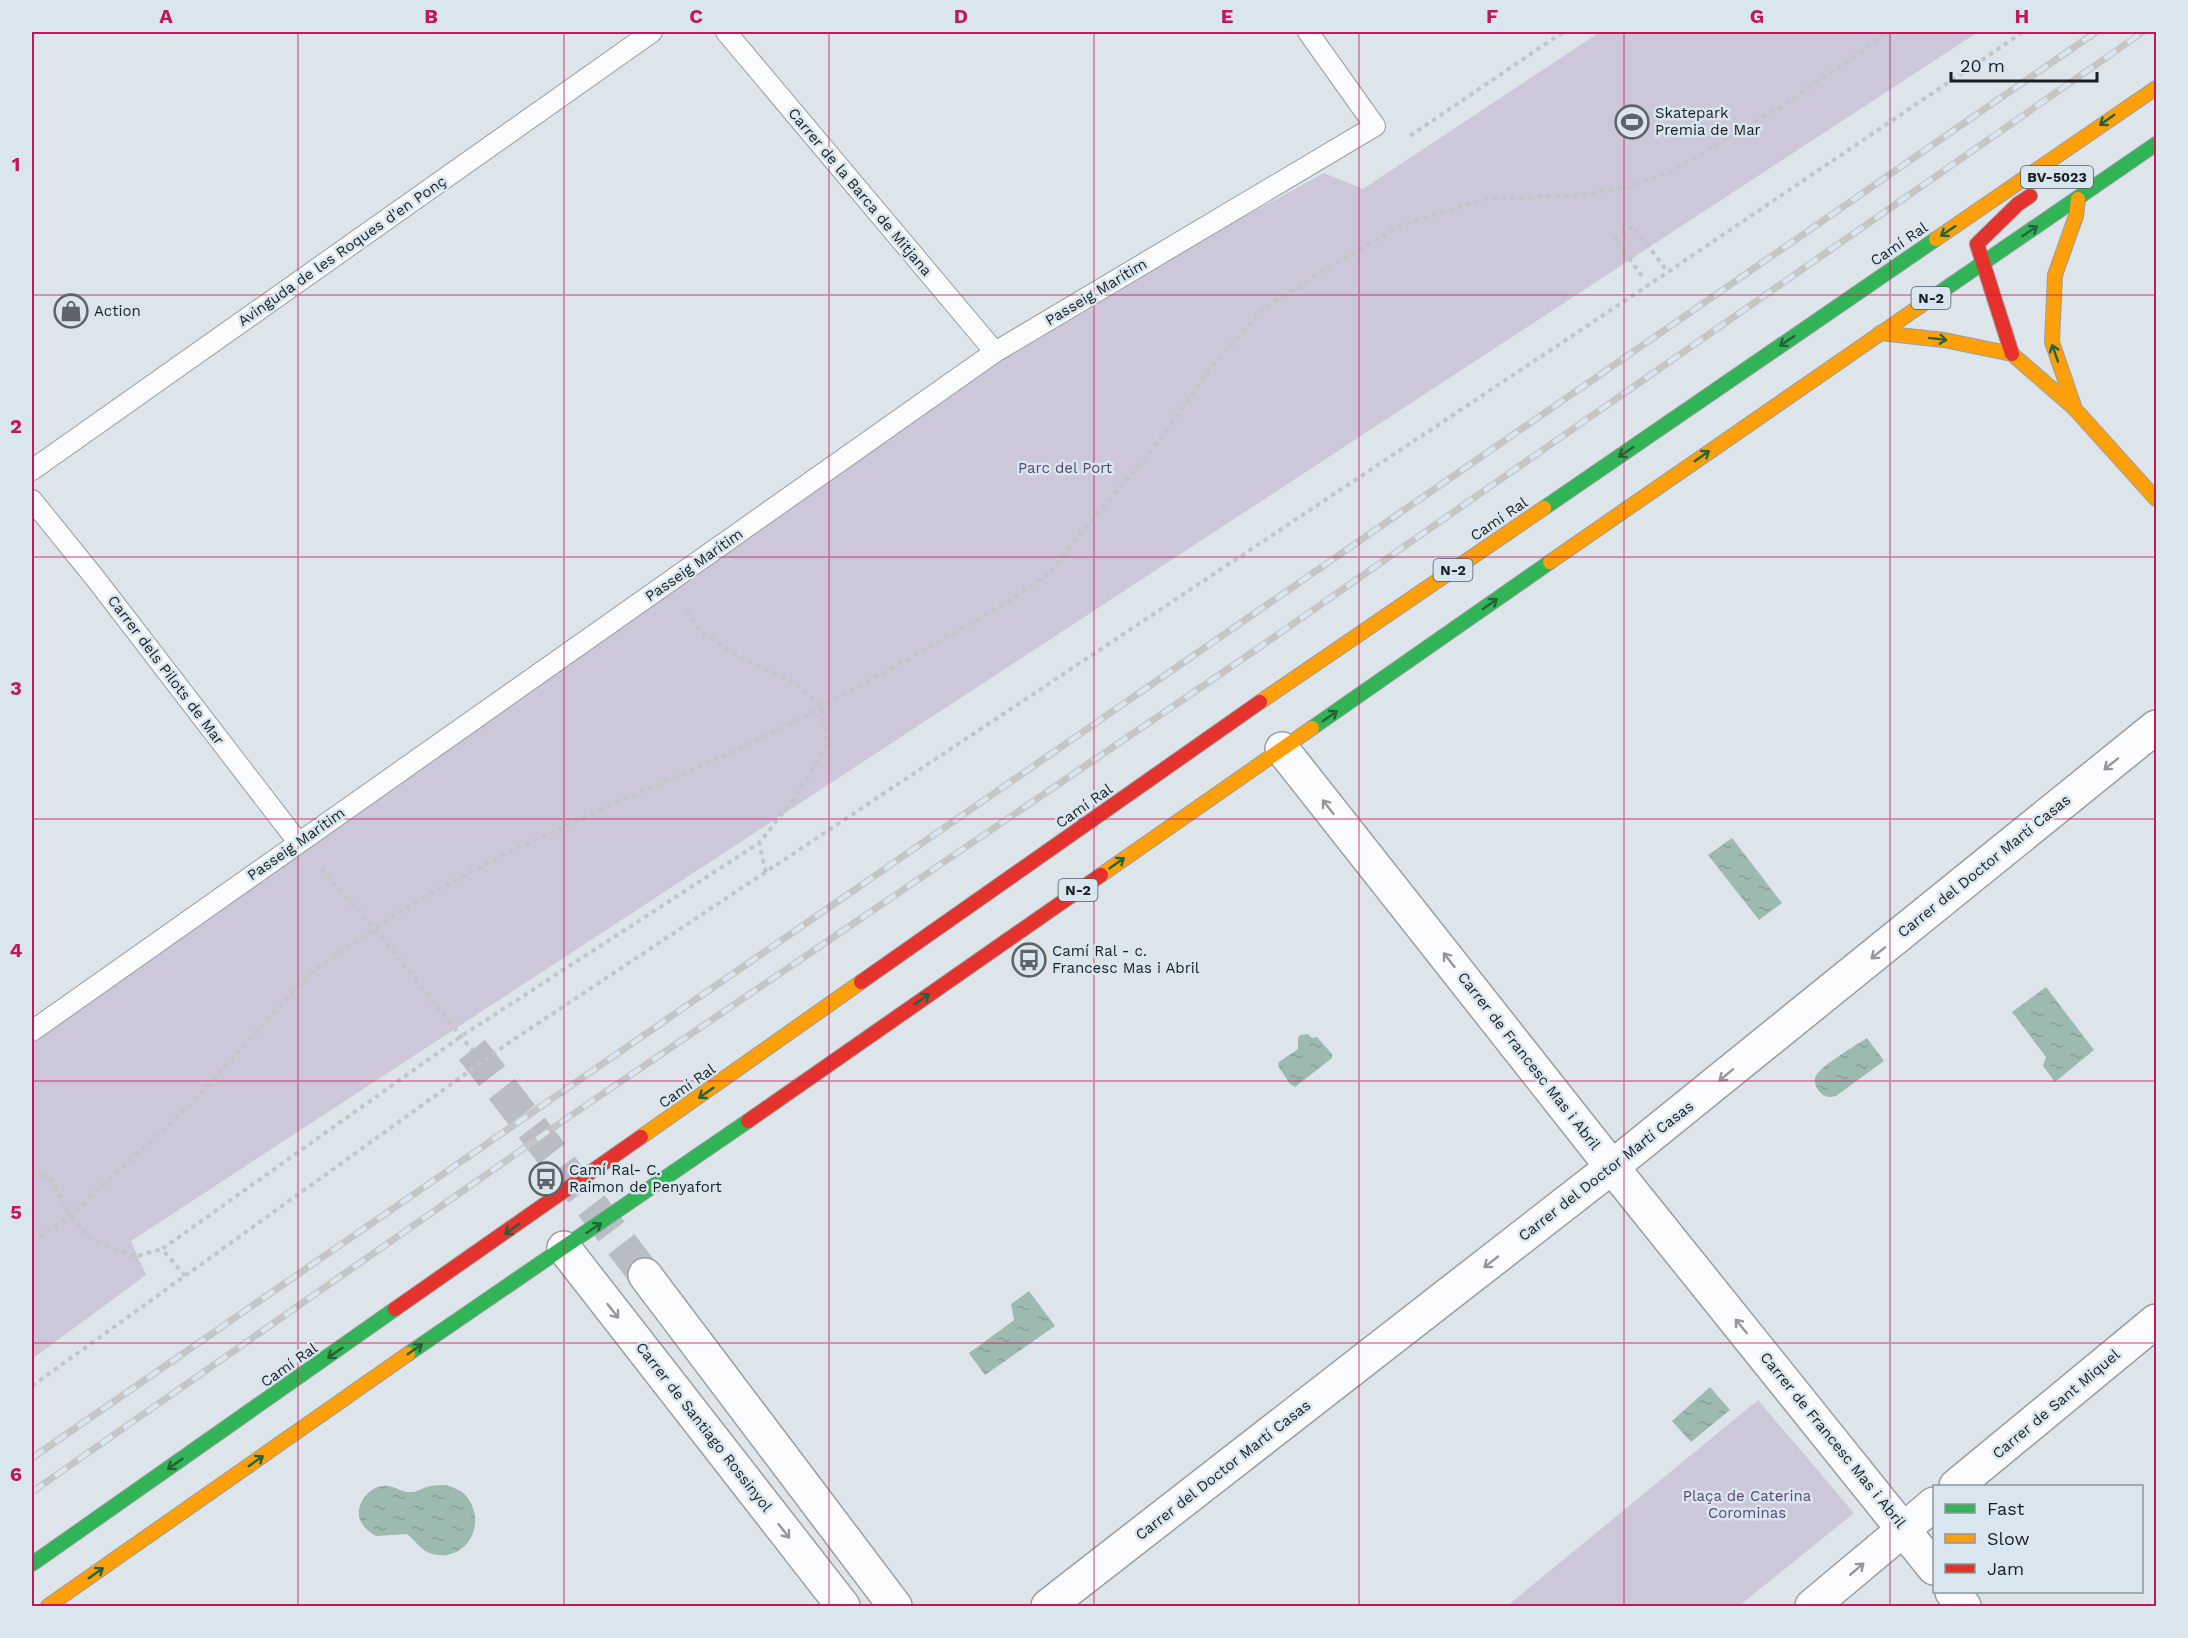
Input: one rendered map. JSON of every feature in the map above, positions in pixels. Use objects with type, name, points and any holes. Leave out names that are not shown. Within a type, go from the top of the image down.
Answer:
[{"type":"main road","name":"Camí Ral","points":[[33,1563],[1256,705],[2145,93],[2157,88]]},
{"type":"main road","name":"N-2","points":[[564,1248],[1880,333],[2157,144]]},
{"type":"main road","name":"BV-5023","points":[[2012,354],[1977,244],[2019,204],[2038,190]]},
{"type":"main road","name":"BV-5023","points":[[2074,408],[2052,342],[2055,275],[2076,216],[2078,199]]},
{"type":"main road","name":"BV-5023","points":[[1880,333],[1944,340],[2012,354],[2074,408],[2157,499]]},
{"type":"main road","points":[[48,1606],[473,1308],[564,1248]]},
{"type":"street","name":"Carrer del Doctor Martí Casas","points":[[1048,1606],[1612,1167],[2157,728]]},
{"type":"street","name":"Carrer de Francesc Mas i Abril","points":[[1282,749],[1612,1167],[1933,1565]]},
{"type":"street","name":"Carrer de Santiago Rossinyol","points":[[564,1248],[843,1606]]},
{"type":"street","points":[[645,1275],[896,1606]]},
{"type":"street","name":"Carrer de Sant Miquel","points":[[1957,1485],[2157,1321]]},
{"type":"street","points":[[1812,1606],[1933,1506]]},
{"type":"street","points":[[1953,1593],[1964,1606]]},
{"type":"lane","name":"Avinguda de les Roques d'en Ponç","points":[[32,470],[652,32]]},
{"type":"lane","name":"Carrer de la Barca de Mitjana","points":[[726,32],[995,352]]},
{"type":"lane","points":[[1308,32],[1375,126]]},
{"type":"lane","name":"Passeig Marítim","points":[[32,1031],[995,352],[1375,126]]},
{"type":"lane","name":"Carrer dels Pilots de Mar","points":[[32,500],[95,578],[298,842]]},
{"type":"path","points":[[1375,126],[1392,147],[1563,32]]},
{"type":"path","points":[[32,1242],[70,1216],[192,1103],[308,975],[423,897],[507,854],[622,800],[733,752],[822,707],[1000,607],[1050,573],[1085,528],[1153,450],[1212,366],[1262,310],[1321,272],[1402,225],[1487,199],[1570,196],[1629,187],[1674,170],[1788,102],[1871,45],[1885,32]]},
{"type":"path","points":[[32,1386],[507,1044],[1668,272],[2023,32]]},
{"type":"path","points":[[1642,276],[1615,239],[1633,225],[1668,272]]},
{"type":"path","points":[[32,1172],[51,1179],[70,1216],[91,1239],[134,1257],[162,1249],[460,1037],[759,843],[793,800],[827,745],[822,707],[794,682],[744,660],[700,631],[668,583]]},
{"type":"path","points":[[298,842],[375,929],[472,1050]]},
{"type":"path","points":[[759,843],[766,873]]},
{"type":"path","points":[[162,1249],[185,1276]]},
{"type":"green space","name":"Parc del Port","points":[[1600,32],[1978,32],[131,1241],[146,1275],[32,1359],[32,1033],[995,352],[1324,173],[1363,189]]},
{"type":"green space","name":"Plaça de Caterina Corominas","points":[[1758,1400],[1854,1513],[1739,1606],[1507,1606]]},
{"type":"water","points":[[1732,838],[1782,903],[1759,920],[1708,855]]},
{"type":"water","points":[[2046,987],[2094,1050],[2055,1082],[2043,1066],[2046,1057],[2012,1012]]},
{"type":"water","points":[[1308,1034],[1312,1038],[1317,1037],[1332,1054],[1332,1058],[1295,1087],[1290,1084],[1278,1066],[1279,1062],[1298,1049],[1298,1038]]},
{"type":"water","points":[[1867,1038],[1884,1061],[1836,1096],[1823,1095],[1816,1085],[1815,1078],[1820,1070]]},
{"type":"water","points":[[1029,1291],[1055,1326],[985,1375],[969,1353],[1014,1320],[1011,1304]]},
{"type":"water","points":[[1710,1387],[1730,1410],[1691,1442],[1672,1421]]},
{"type":"water","points":[[447,1485],[465,1495],[473,1508],[475,1519],[470,1539],[455,1553],[432,1554],[421,1548],[407,1534],[376,1536],[361,1522],[360,1505],[373,1489],[388,1486],[411,1492],[430,1486]]},
{"type":"tunnel","points":[[472,1050],[645,1275]]},
{"type":"railway","points":[[32,1458],[2096,32]]},
{"type":"railway","points":[[32,1492],[560,1123],[1244,658],[2143,32]]},
{"type":"traffic: fast","points":[[1926,302],[2156,144]]},
{"type":"traffic: fast","points":[[1544,508],[1936,239]]},
{"type":"traffic: fast","points":[[1312,728],[1550,562]]},
{"type":"traffic: fast","points":[[408,1354],[748,1121]]},
{"type":"traffic: fast","points":[[32,1564],[395,1309]]},
{"type":"traffic: slow","points":[[1936,239],[2156,88]]},
{"type":"traffic: slow","points":[[2074,406],[2052,342],[2055,275],[2076,216],[2078,199]]},
{"type":"traffic: slow","points":[[1550,562],[1926,302]]},
{"type":"traffic: slow","points":[[1880,333],[1944,340],[2012,354],[2074,408]]},
{"type":"traffic: slow","points":[[2074,408],[2156,499]]},
{"type":"traffic: slow","points":[[1260,702],[1544,508]]},
{"type":"traffic: slow","points":[[1101,875],[1312,728]]},
{"type":"traffic: slow","points":[[641,1137],[861,982]]},
{"type":"traffic: slow","points":[[48,1606],[408,1354]]},
{"type":"traffic: jam","points":[[2012,354],[1977,244],[2018,204],[2030,196]]},
{"type":"traffic: jam","points":[[861,982],[1260,702]]},
{"type":"traffic: jam","points":[[748,1121],[1101,875]]},
{"type":"traffic: jam","points":[[395,1309],[641,1137]]},
{"type":"place","name":"Skatepark Premia de Mar","points":[[1632,122]]},
{"type":"place","name":"Action","points":[[71,311]]},
{"type":"place","name":"Camí Ral - c. Francesc Mas i Abril","points":[[1029,960]]},
{"type":"place","name":"Camí Ral- C. Raimon de Penyafort","points":[[546,1179]]}]
